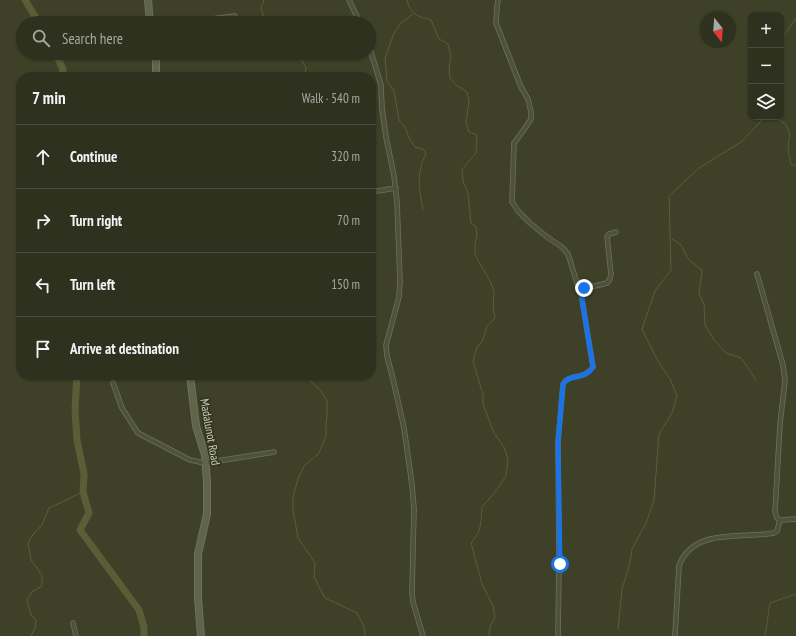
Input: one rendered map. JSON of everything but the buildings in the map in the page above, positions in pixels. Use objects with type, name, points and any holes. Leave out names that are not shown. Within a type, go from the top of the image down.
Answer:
[{"type":"main road","points":[[148,0],[149,16]]},
{"type":"main road","points":[[156,60],[156,72]]},
{"type":"main road","name":"Madalunot Road","points":[[191,380],[196,426],[205,455],[207,514],[198,554],[198,598],[201,636]]},
{"type":"street","points":[[350,0],[357,16]]},
{"type":"street","points":[[498,0],[496,7],[496,23],[521,87],[528,99],[531,112],[531,119],[524,131],[514,143],[512,202],[530,223],[562,247],[568,254],[577,283],[580,287],[593,367],[584,375],[569,378],[563,384],[558,442],[560,564],[558,636]]},
{"type":"street","points":[[373,60],[381,85],[382,108],[386,137],[396,188],[400,297],[386,345],[387,356],[394,379],[404,428],[412,485],[414,509],[412,592],[413,602],[423,636]]},
{"type":"street","points":[[376,191],[396,188]]},
{"type":"street","points":[[580,287],[584,288],[607,283],[610,279],[611,274],[607,237],[609,234],[616,232]]},
{"type":"street","points":[[757,274],[783,365],[785,381],[780,424],[775,512],[777,518],[780,520]]},
{"type":"street","points":[[113,383],[122,408],[138,433],[190,460],[205,463],[274,452]]},
{"type":"street","points":[[780,520],[796,519]]},
{"type":"street","points":[[675,636],[679,566],[689,550],[708,539],[774,533],[777,531],[780,520]]},
{"type":"street","points":[[73,623],[76,636]]},
{"type":"waterway","points":[[25,0],[35,16]]},
{"type":"waterway","points":[[263,16],[261,8],[264,0]]},
{"type":"waterway","points":[[407,0],[410,9],[418,16],[431,20],[439,39],[448,44],[451,57],[449,68],[450,78],[456,85],[467,92],[469,101],[466,123],[469,132],[477,135],[476,153],[462,170],[463,182],[468,193],[471,223],[476,227],[477,235],[475,255],[491,283],[494,292],[493,309],[495,318],[487,326],[482,342],[477,347],[473,361],[483,395],[483,404],[494,433],[504,447],[508,459],[506,476],[496,491],[482,507],[479,530],[475,539],[471,543],[482,584],[493,606],[495,617],[490,627],[489,636]]},
{"type":"waterway","points":[[413,14],[401,23],[394,33],[385,58],[387,81],[394,91],[399,120],[405,127],[409,138],[415,147],[423,149],[426,154],[421,167],[419,181],[423,209]]},
{"type":"waterway","points":[[784,36],[796,18]]},
{"type":"waterway","points":[[58,60],[63,69],[63,72]]},
{"type":"waterway","points":[[302,60],[306,68],[305,72]]},
{"type":"waterway","points":[[618,629],[622,589],[629,567],[632,549],[646,523],[654,500],[659,434],[672,413],[677,396],[670,379],[658,361],[642,329],[655,291],[671,270],[669,196],[699,168],[741,142],[762,120]]},
{"type":"waterway","points":[[780,120],[786,125],[790,134],[788,145],[789,156],[791,164],[796,166]]},
{"type":"waterway","points":[[672,239],[681,245],[688,259],[702,270],[699,294],[704,304],[705,325],[714,340],[726,353],[741,358],[756,380]]},
{"type":"waterway","points":[[77,380],[75,410],[77,440],[84,474],[83,492],[89,513],[80,530],[139,610],[144,627],[144,636]]},
{"type":"waterway","points":[[310,380],[320,390],[327,400],[326,436],[319,453],[304,466],[298,479],[293,497],[293,510],[298,538],[315,563],[314,577],[325,598],[357,613],[364,627],[365,636]]},
{"type":"waterway","points":[[31,636],[35,628],[36,620],[31,615],[27,600],[32,592],[42,586],[42,575],[31,560],[28,543],[34,533],[42,525],[49,508],[83,492]]},
{"type":"waterway","points":[[765,636],[770,603],[796,594]]},
{"type":"route","points":[[560,564],[558,442],[563,384],[569,378],[584,375],[593,367],[580,287],[584,288]]}]
